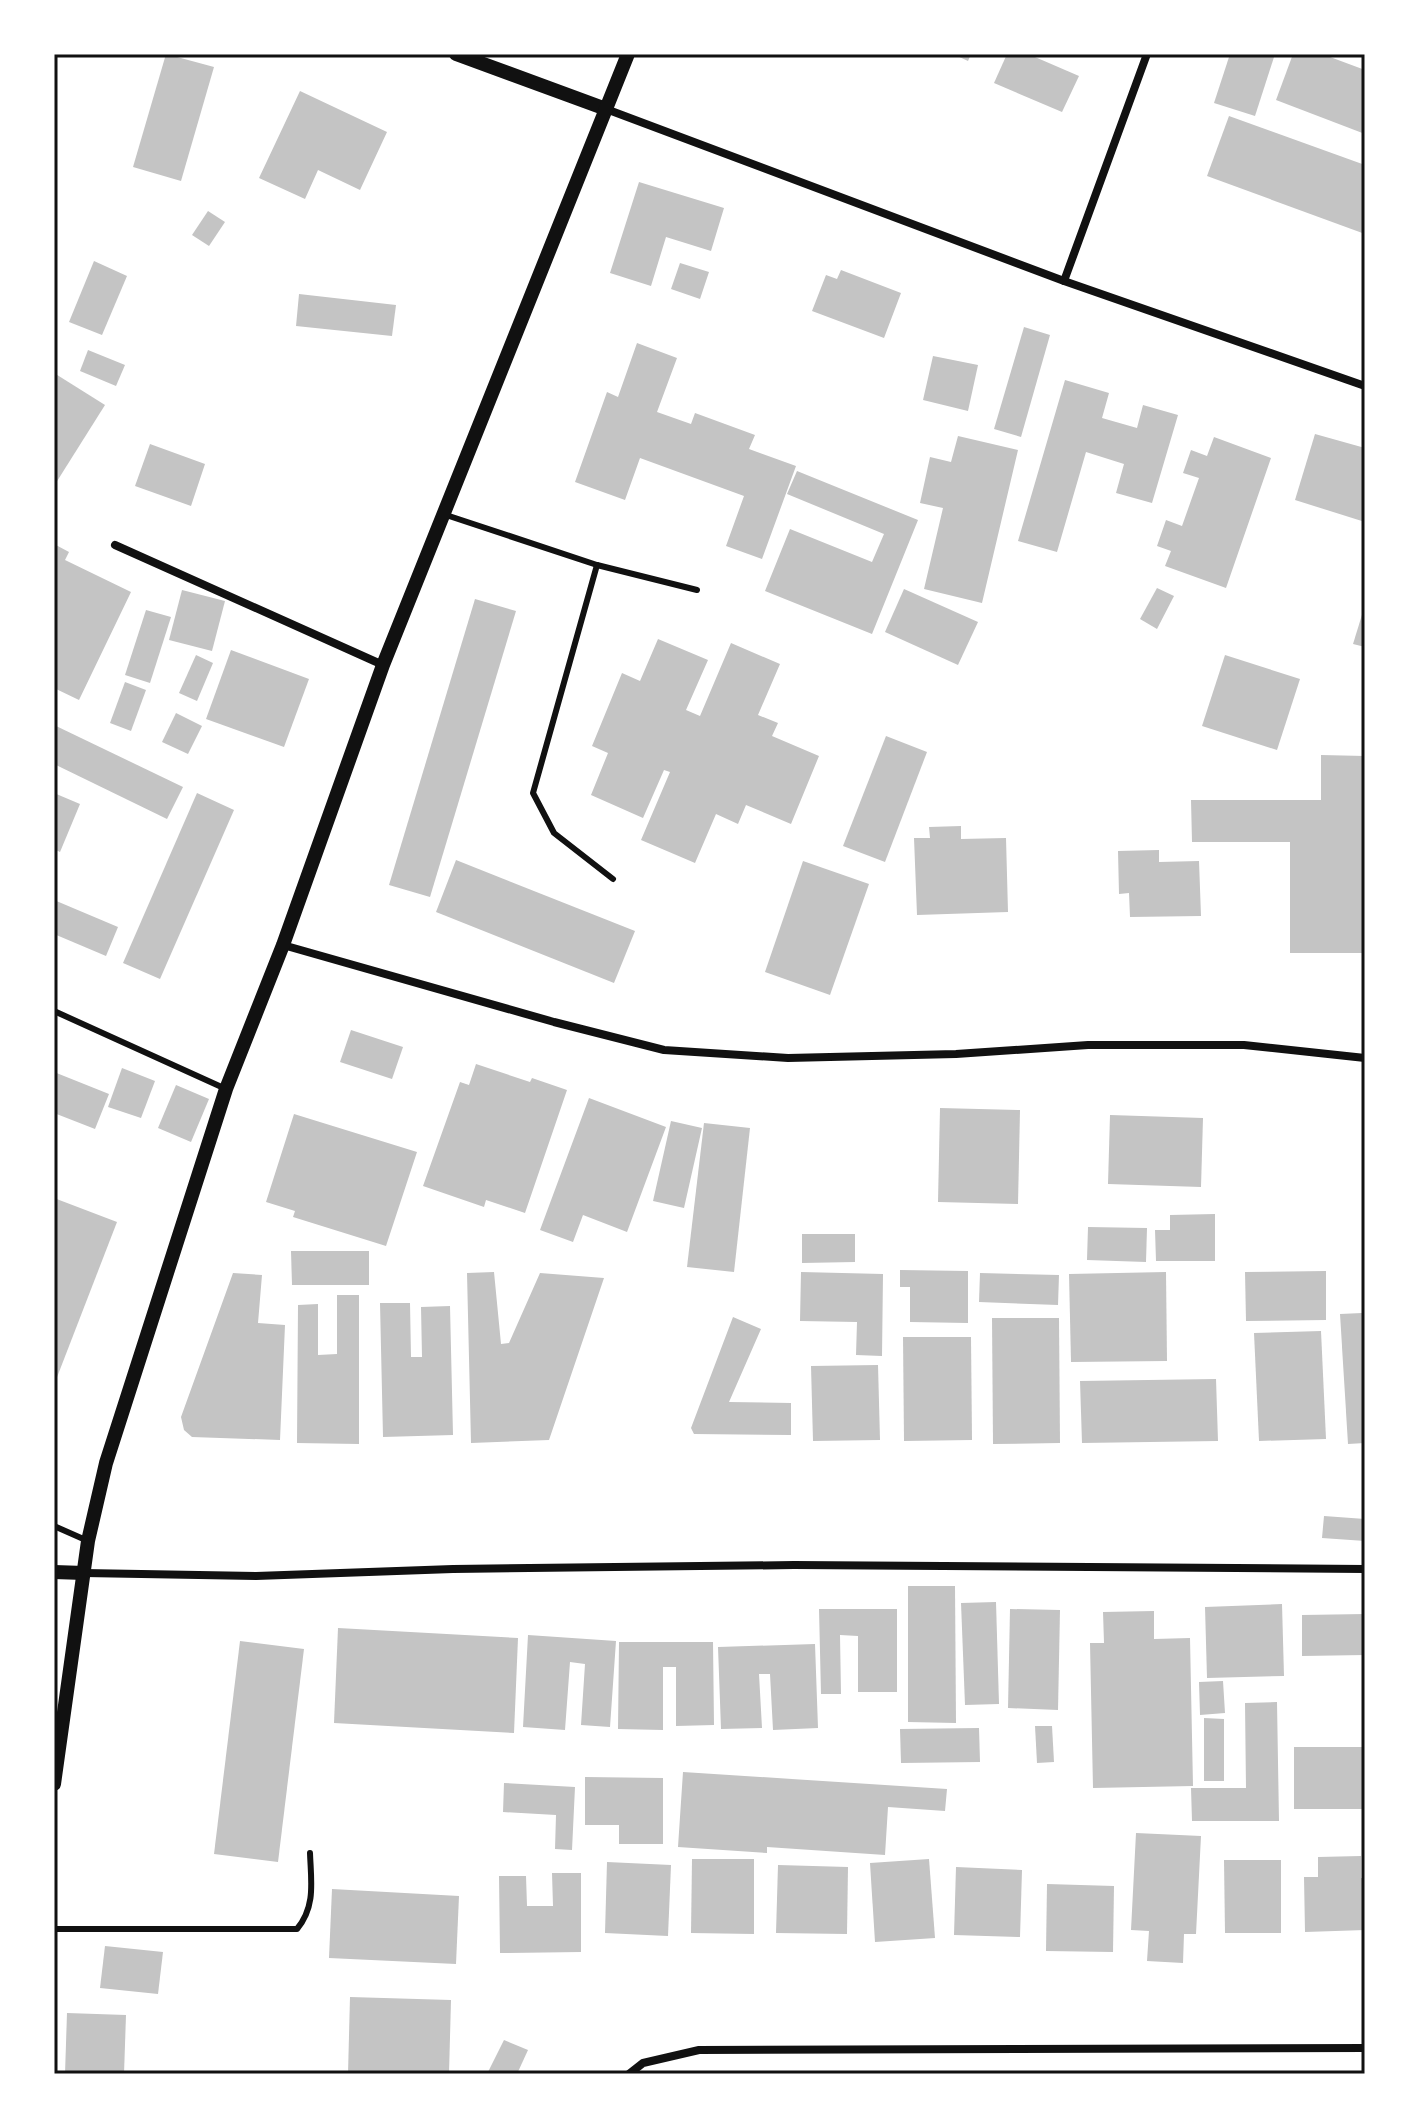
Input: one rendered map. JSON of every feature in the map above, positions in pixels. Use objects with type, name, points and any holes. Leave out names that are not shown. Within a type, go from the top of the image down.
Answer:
[{"type":"street","points":[[456,54],[1064,281],[1365,386]]},
{"type":"street","points":[[54,1784],[88,1541],[106,1463],[226,1089],[283,945],[383,665],[628,54]]},
{"type":"street","points":[[1064,281],[1147,54]]},
{"type":"street","points":[[115,545],[383,665]]},
{"type":"street","points":[[283,945],[664,1050],[788,1058],[956,1054],[1088,1045],[1244,1045],[1365,1058]]},
{"type":"street","points":[[54,1572],[256,1576],[453,1569],[794,1565],[1365,1569]]},
{"type":"street","points":[[629,2074],[643,2063],[699,2050],[1365,2048]]},
{"type":"lane","points":[[443,514],[597,565],[697,590]]},
{"type":"lane","points":[[597,565],[533,793],[554,833],[613,879]]},
{"type":"lane","points":[[54,1011],[226,1089]]},
{"type":"lane","points":[[54,1526],[88,1541]]},
{"type":"lane","points":[[54,1929],[297,1929],[308,1916],[312,1898],[310,1853]]},
{"type":"building","points":[[166,54],[214,67],[181,181],[133,167]]},
{"type":"building","points":[[953,54],[971,54],[968,61]]},
{"type":"building","points":[[1007,54],[1028,54],[1079,76],[1062,112],[994,83]]},
{"type":"building","points":[[1230,54],[1275,54],[1255,116],[1214,103]]},
{"type":"building","points":[[1293,54],[1322,54],[1365,70],[1365,134],[1276,100]]},
{"type":"building","points":[[300,91],[387,132],[360,190],[318,170],[305,199],[259,178]]},
{"type":"building","points":[[1229,116],[1365,165],[1365,234],[1207,176]]},
{"type":"building","points":[[639,182],[724,208],[711,251],[666,237],[651,286],[610,273]]},
{"type":"building","points":[[208,211],[225,222],[209,246],[192,235]]},
{"type":"building","points":[[94,261],[127,276],[102,335],[69,322]]},
{"type":"building","points":[[680,263],[709,272],[700,299],[671,289]]},
{"type":"building","points":[[841,270],[901,293],[884,338],[812,311],[826,275],[837,279]]},
{"type":"building","points":[[299,294],[396,305],[392,336],[296,326]]},
{"type":"building","points":[[1024,327],[1050,335],[1021,437],[994,429]]},
{"type":"building","points":[[637,343],[677,358],[657,412],[691,424],[695,413],[755,435],[749,449],[796,466],[762,559],[726,546],[744,496],[640,458],[625,500],[575,482],[607,392],[618,397]]},
{"type":"building","points":[[88,350],[125,365],[116,386],[80,371]]},
{"type":"building","points":[[933,356],[978,365],[968,411],[923,400]]},
{"type":"building","points":[[54,373],[105,405],[54,486]]},
{"type":"building","points":[[1065,380],[1109,393],[1102,418],[1137,428],[1143,405],[1178,415],[1152,503],[1116,493],[1124,464],[1086,452],[1057,552],[1018,541]]},
{"type":"building","points":[[1315,434],[1365,448],[1365,522],[1295,500]]},
{"type":"building","points":[[958,436],[1018,450],[982,603],[924,589],[943,508],[920,503],[930,457],[951,462]]},
{"type":"building","points":[[1214,437],[1271,458],[1226,588],[1165,566],[1171,551],[1157,546],[1166,520],[1182,526],[1199,478],[1183,473],[1191,450],[1207,456]]},
{"type":"building","points":[[150,444],[205,464],[191,506],[135,486]]},
{"type":"building","points":[[797,471],[918,520],[872,634],[765,591],[790,529],[872,562],[884,534],[787,494]]},
{"type":"building","points":[[54,544],[69,552],[65,560],[131,592],[79,700],[54,688]]},
{"type":"building","points":[[1157,588],[1174,596],[1157,629],[1140,619]]},
{"type":"building","points":[[904,589],[978,622],[958,665],[885,632]]},
{"type":"building","points":[[182,590],[225,601],[212,651],[169,640]]},
{"type":"building","points":[[475,599],[516,611],[430,897],[389,885]]},
{"type":"building","points":[[1365,605],[1365,647],[1353,644]]},
{"type":"building","points":[[146,610],[171,617],[150,683],[125,675]]},
{"type":"building","points":[[658,639],[708,660],[686,710],[700,716],[731,643],[780,664],[758,715],[778,723],[772,736],[819,756],[791,824],[746,805],[738,824],[716,814],[695,863],[641,840],[670,772],[664,770],[643,818],[591,795],[608,753],[592,746],[622,673],[640,681]]},
{"type":"building","points":[[231,650],[309,679],[284,747],[206,719]]},
{"type":"building","points":[[196,655],[213,663],[197,701],[179,693]]},
{"type":"building","points":[[1225,655],[1300,679],[1277,750],[1202,726]]},
{"type":"building","points":[[125,682],[146,690],[131,731],[110,723]]},
{"type":"building","points":[[176,713],[202,726],[188,754],[162,742]]},
{"type":"building","points":[[54,725],[183,787],[167,819],[54,764]]},
{"type":"building","points":[[886,736],[927,752],[885,862],[843,846]]},
{"type":"building","points":[[1321,755],[1365,756],[1365,953],[1290,953],[1290,842],[1192,842],[1191,800],[1321,800]]},
{"type":"building","points":[[54,793],[80,804],[60,852],[54,849]]},
{"type":"building","points":[[197,793],[234,810],[160,979],[123,963]]},
{"type":"building","points":[[961,826],[961,839],[1006,838],[1008,912],[917,915],[914,838],[930,838],[929,827]]},
{"type":"building","points":[[1159,850],[1159,862],[1199,861],[1201,916],[1130,917],[1129,893],[1119,894],[1118,851]]},
{"type":"building","points":[[456,860],[635,931],[614,983],[436,912]]},
{"type":"building","points":[[803,861],[869,884],[830,995],[765,972]]},
{"type":"building","points":[[54,900],[118,927],[106,956],[54,934]]},
{"type":"building","points":[[351,1030],[403,1047],[392,1079],[340,1062]]},
{"type":"building","points":[[476,1064],[530,1082],[532,1078],[567,1090],[525,1213],[486,1200],[484,1207],[423,1186],[460,1082],[469,1085]]},
{"type":"building","points":[[122,1068],[155,1081],[141,1118],[108,1107]]},
{"type":"building","points":[[54,1072],[109,1094],[95,1129],[54,1113]]},
{"type":"building","points":[[176,1085],[209,1099],[191,1142],[158,1128]]},
{"type":"building","points":[[589,1098],[666,1127],[627,1232],[583,1215],[573,1242],[540,1230]]},
{"type":"building","points":[[940,1108],[1020,1110],[1018,1204],[938,1202]]},
{"type":"building","points":[[294,1114],[417,1152],[386,1246],[293,1217],[295,1211],[266,1202]]},
{"type":"building","points":[[1110,1115],[1203,1118],[1201,1187],[1108,1184]]},
{"type":"building","points":[[671,1121],[702,1128],[684,1208],[653,1201]]},
{"type":"building","points":[[704,1123],[750,1128],[734,1272],[687,1267]]},
{"type":"building","points":[[54,1198],[117,1222],[54,1385]]},
{"type":"building","points":[[1215,1214],[1215,1261],[1156,1261],[1155,1230],[1170,1230],[1170,1215]]},
{"type":"building","points":[[1088,1227],[1147,1228],[1146,1262],[1087,1260]]},
{"type":"building","points":[[802,1234],[855,1234],[855,1262],[802,1263]]},
{"type":"building","points":[[291,1251],[369,1251],[369,1285],[292,1285]]},
{"type":"building","points":[[900,1270],[968,1271],[968,1323],[910,1322],[910,1287],[900,1287]]},
{"type":"building","points":[[1326,1271],[1326,1320],[1246,1321],[1245,1272]]},
{"type":"building","points":[[494,1272],[501,1344],[509,1343],[540,1273],[604,1278],[549,1440],[471,1443],[467,1273]]},
{"type":"building","points":[[801,1272],[883,1274],[882,1356],[856,1355],[857,1322],[800,1321]]},
{"type":"building","points":[[1166,1272],[1167,1361],[1071,1362],[1069,1274]]},
{"type":"building","points":[[233,1273],[262,1275],[258,1323],[285,1325],[280,1440],[192,1437],[184,1430],[181,1417]]},
{"type":"building","points":[[980,1273],[1059,1275],[1058,1305],[979,1302]]},
{"type":"building","points":[[337,1295],[359,1295],[359,1444],[297,1443],[298,1305],[318,1304],[318,1355],[337,1354]]},
{"type":"building","points":[[380,1303],[410,1303],[411,1357],[422,1357],[421,1307],[450,1306],[453,1435],[383,1437]]},
{"type":"building","points":[[1362,1313],[1365,1443],[1348,1444],[1340,1314]]},
{"type":"building","points":[[733,1317],[761,1329],[729,1402],[791,1403],[791,1435],[694,1434],[691,1428]]},
{"type":"building","points":[[992,1318],[1059,1318],[1060,1443],[993,1444]]},
{"type":"building","points":[[1321,1331],[1326,1439],[1259,1441],[1254,1333]]},
{"type":"building","points":[[903,1337],[971,1337],[972,1440],[904,1441]]},
{"type":"building","points":[[878,1365],[880,1440],[813,1441],[811,1366]]},
{"type":"building","points":[[1216,1379],[1218,1441],[1082,1443],[1080,1381]]},
{"type":"building","points":[[1324,1516],[1365,1519],[1365,1541],[1322,1538]]},
{"type":"building","points":[[908,1586],[955,1586],[956,1723],[908,1722]]},
{"type":"building","points":[[996,1602],[999,1704],[965,1705],[961,1603]]},
{"type":"building","points":[[1282,1604],[1284,1676],[1207,1678],[1205,1607]]},
{"type":"building","points":[[819,1609],[897,1609],[897,1692],[858,1692],[858,1636],[840,1635],[841,1694],[821,1694]]},
{"type":"building","points":[[1010,1609],[1060,1610],[1058,1710],[1008,1708]]},
{"type":"building","points":[[1154,1611],[1154,1639],[1190,1638],[1193,1786],[1093,1788],[1090,1643],[1104,1643],[1103,1612]]},
{"type":"building","points":[[1365,1614],[1365,1655],[1302,1656],[1302,1615]]},
{"type":"building","points":[[338,1628],[518,1638],[514,1733],[334,1723]]},
{"type":"building","points":[[528,1635],[616,1641],[610,1727],[581,1725],[585,1664],[570,1662],[565,1730],[523,1727]]},
{"type":"building","points":[[240,1641],[304,1649],[278,1862],[214,1854]]},
{"type":"building","points":[[619,1642],[713,1642],[714,1725],[676,1726],[676,1667],[663,1667],[663,1730],[618,1729]]},
{"type":"building","points":[[815,1644],[818,1728],[773,1730],[770,1674],[759,1674],[762,1728],[721,1729],[718,1647]]},
{"type":"building","points":[[1223,1681],[1225,1713],[1200,1715],[1199,1682]]},
{"type":"building","points":[[1277,1702],[1279,1821],[1192,1821],[1191,1788],[1246,1788],[1245,1703]]},
{"type":"building","points":[[1204,1718],[1224,1719],[1224,1781],[1204,1781]]},
{"type":"building","points":[[1035,1726],[1052,1726],[1054,1762],[1037,1763]]},
{"type":"building","points":[[979,1728],[980,1762],[901,1763],[900,1729]]},
{"type":"building","points":[[1294,1747],[1365,1747],[1365,1809],[1294,1809]]},
{"type":"building","points":[[683,1772],[947,1789],[945,1811],[888,1807],[885,1855],[767,1847],[767,1853],[678,1847]]},
{"type":"building","points":[[585,1777],[663,1778],[663,1844],[619,1844],[619,1825],[585,1825]]},
{"type":"building","points":[[504,1783],[575,1787],[572,1850],[555,1849],[556,1815],[503,1812]]},
{"type":"building","points":[[1136,1833],[1201,1836],[1196,1934],[1184,1934],[1183,1963],[1147,1961],[1149,1931],[1131,1930]]},
{"type":"building","points":[[1361,1856],[1361,1878],[1365,1878],[1365,1930],[1305,1932],[1304,1877],[1318,1877],[1318,1857]]},
{"type":"building","points":[[692,1859],[754,1859],[754,1934],[691,1933]]},
{"type":"building","points":[[929,1859],[935,1938],[875,1942],[870,1863]]},
{"type":"building","points":[[1224,1860],[1281,1860],[1281,1933],[1225,1933]]},
{"type":"building","points":[[607,1862],[671,1865],[668,1936],[605,1933]]},
{"type":"building","points":[[778,1865],[848,1867],[847,1934],[776,1933]]},
{"type":"building","points":[[956,1867],[1022,1870],[1020,1937],[954,1935]]},
{"type":"building","points":[[552,1873],[581,1873],[581,1952],[500,1953],[499,1876],[526,1876],[527,1906],[553,1906]]},
{"type":"building","points":[[1047,1884],[1114,1886],[1113,1952],[1046,1951]]},
{"type":"building","points":[[332,1889],[459,1896],[456,1964],[329,1958]]},
{"type":"building","points":[[105,1946],[163,1952],[158,1994],[100,1988]]},
{"type":"building","points":[[350,1997],[451,2000],[449,2074],[348,2074]]},
{"type":"building","points":[[67,2013],[126,2015],[124,2074],[65,2074]]},
{"type":"building","points":[[504,2040],[528,2050],[517,2074],[487,2074]]}]
